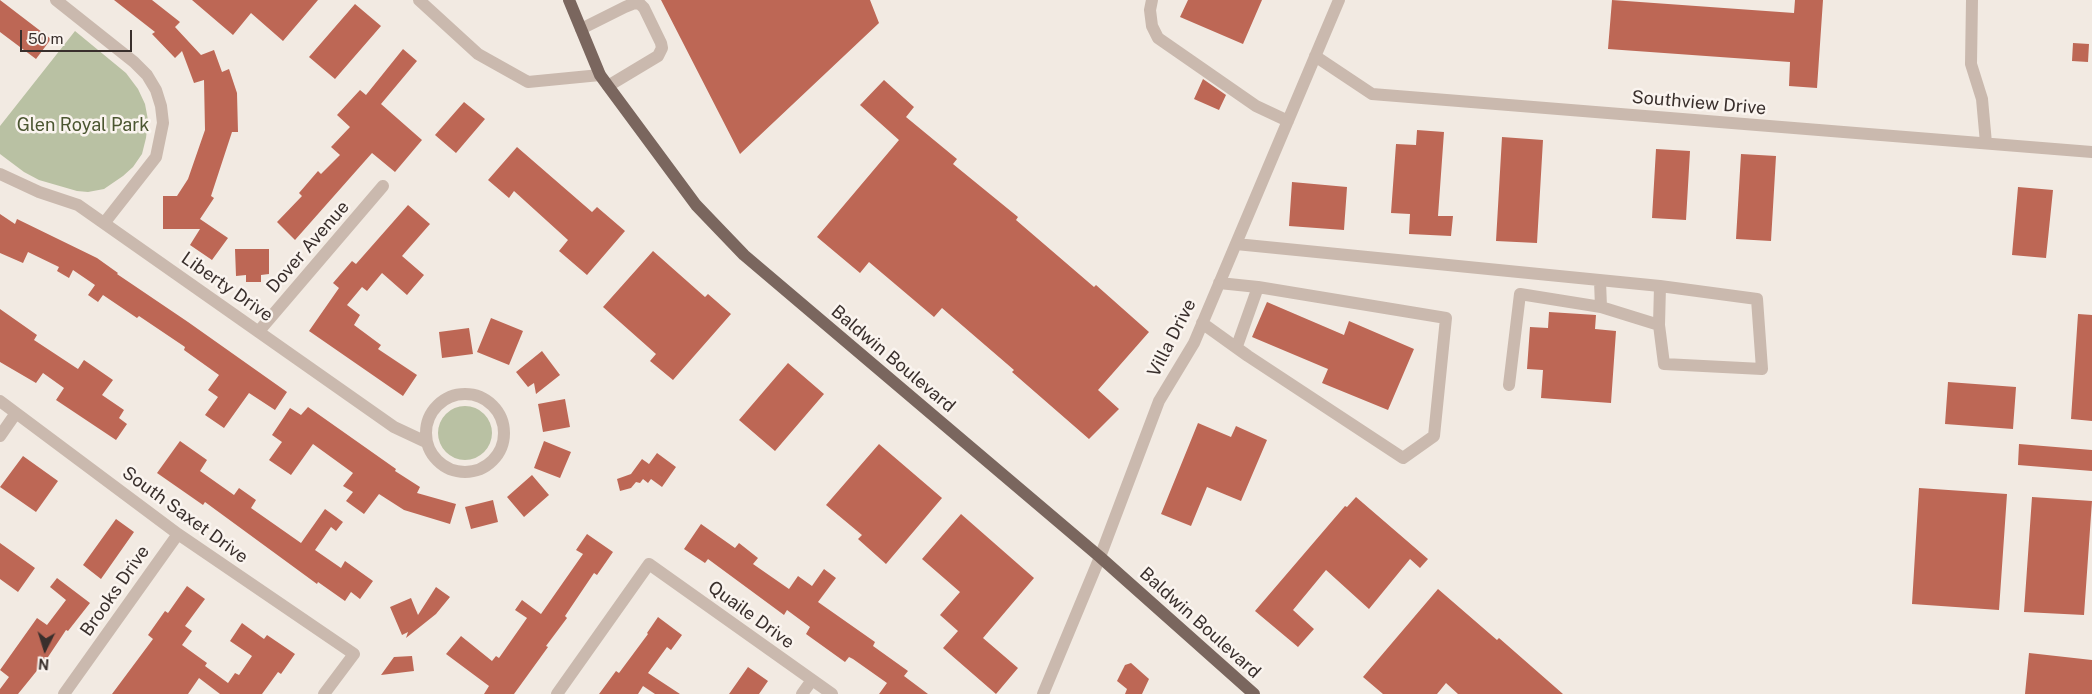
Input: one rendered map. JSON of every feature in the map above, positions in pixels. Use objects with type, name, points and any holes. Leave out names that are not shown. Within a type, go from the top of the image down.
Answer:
[{"type":"main road","name":"Baldwin Boulevard","points":[[569,0],[600,74],[608,86],[696,205],[744,256],[1100,557],[1254,694]]},
{"type":"street","points":[[56,0],[134,62],[147,75],[156,90],[161,106],[163,123],[156,157],[105,222]]},
{"type":"street","points":[[419,0],[478,54],[528,82],[600,74]]},
{"type":"street","points":[[1152,0],[1150,10],[1152,26],[1158,38],[1256,106],[1288,121]]},
{"type":"street","name":"Villa Drive","points":[[1043,694],[1100,557],[1159,401],[1194,343],[1339,0]]},
{"type":"street","points":[[1972,0],[1971,64],[1982,99],[1986,143]]},
{"type":"street","points":[[581,29],[625,7],[640,4],[644,8],[661,43],[662,48],[658,56],[608,86]]},
{"type":"street","name":"Southview Drive","points":[[1315,56],[1372,94],[2092,152]]},
{"type":"street","name":"Liberty Drive","points":[[0,174],[39,192],[78,205],[105,222],[394,428],[426,442]]},
{"type":"street","name":"Dover Avenue","points":[[259,331],[383,186]]},
{"type":"street","points":[[1236,244],[1660,286],[1757,299],[1762,369],[1664,364],[1659,324],[1660,286]]},
{"type":"street","points":[[1509,385],[1521,272]]},
{"type":"street","points":[[1600,281],[1601,307]]},
{"type":"street","points":[[1202,323],[1237,346],[1248,356],[1403,458],[1434,436],[1446,318],[1258,287],[1219,283]]},
{"type":"street","points":[[1237,346],[1258,287]]},
{"type":"street","points":[[1520,294],[1601,307],[1659,324]]},
{"type":"street","points":[[462,394],[478,396],[492,404],[502,418],[506,434],[502,450],[492,463],[478,471],[461,473],[445,468],[433,457],[426,442],[426,425],[433,410],[446,399],[462,394]]},
{"type":"street","name":"South Saxet Drive","points":[[0,401],[178,534],[354,654],[324,694]]},
{"type":"street","points":[[0,436],[16,413]]},
{"type":"street","name":"Brooks Drive","points":[[64,694],[178,534]]},
{"type":"street","name":"Quaile Drive","points":[[557,694],[649,564],[832,694]]},
{"type":"street","points":[[802,694],[812,680]]},
{"type":"green space","name":"Glen Royal Park","points":[[75,31],[126,73],[138,89],[145,104],[148,120],[142,154],[133,167],[104,189],[88,192],[77,191],[39,180],[24,172],[0,154],[0,126]]},
{"type":"green space","points":[[460,406],[470,406],[480,410],[488,418],[492,433],[488,448],[480,456],[470,460],[460,460],[450,456],[442,448],[438,438],[438,428],[442,418],[450,410]]},
{"type":"building","points":[[0,0],[51,39],[36,59],[0,32]]},
{"type":"building","points":[[114,0],[152,0],[180,22],[175,27],[201,55],[214,50],[222,72],[229,69],[237,93],[238,132],[232,132],[211,196],[214,198],[200,219],[228,238],[212,260],[190,245],[200,229],[163,229],[163,196],[177,196],[188,179],[205,130],[204,80],[194,83],[182,51],[175,58],[152,34],[155,32]]},
{"type":"building","points":[[192,0],[318,0],[283,41],[251,13],[233,35]]},
{"type":"building","points":[[661,0],[870,0],[879,23],[740,154]]},
{"type":"building","points":[[1188,0],[1262,0],[1243,44],[1180,17]]},
{"type":"building","points":[[1612,0],[1794,13],[1795,0],[1823,0],[1817,88],[1789,86],[1790,62],[1608,49]]},
{"type":"building","points":[[355,4],[381,26],[335,79],[309,57]]},
{"type":"building","points":[[2073,43],[2089,44],[2088,62],[2072,61]]},
{"type":"building","points":[[403,49],[417,61],[381,104],[422,140],[395,172],[372,153],[295,240],[277,222],[302,196],[299,193],[318,171],[321,174],[340,155],[331,147],[350,127],[337,115],[360,90],[366,95]]},
{"type":"building","points":[[1203,79],[1226,95],[1219,110],[1194,99]]},
{"type":"building","points":[[884,80],[914,107],[906,117],[957,159],[953,164],[1018,217],[1016,220],[1094,287],[1096,285],[1149,332],[1098,390],[1119,409],[1089,439],[1012,372],[1014,370],[942,308],[934,317],[869,262],[860,273],[817,237],[899,140],[860,105]]},
{"type":"building","points":[[464,102],[485,119],[456,153],[435,135]]},
{"type":"building","points":[[1417,130],[1444,132],[1438,216],[1453,216],[1451,236],[1409,234],[1410,214],[1391,213],[1396,144],[1416,145]]},
{"type":"building","points":[[1502,137],[1543,140],[1537,243],[1496,241]]},
{"type":"building","points":[[517,147],[592,212],[597,207],[625,231],[587,275],[559,251],[568,240],[514,191],[509,198],[488,180]]},
{"type":"building","points":[[1656,149],[1690,151],[1686,220],[1652,218]]},
{"type":"building","points":[[1741,154],[1776,156],[1771,241],[1736,239]]},
{"type":"building","points":[[1292,182],[1347,187],[1344,230],[1289,226]]},
{"type":"building","points":[[2018,187],[2053,190],[2046,258],[2012,255]]},
{"type":"building","points":[[408,205],[430,224],[402,256],[424,275],[407,295],[382,273],[367,291],[362,287],[347,305],[360,315],[354,325],[381,345],[378,349],[417,375],[403,396],[309,331],[339,288],[333,283],[352,261],[356,264]]},
{"type":"building","points":[[0,214],[15,224],[17,219],[97,258],[117,274],[287,392],[275,410],[249,393],[224,428],[205,415],[218,397],[208,390],[219,375],[184,350],[185,347],[139,316],[137,318],[103,295],[98,302],[88,295],[95,285],[73,270],[69,278],[57,271],[59,267],[28,252],[23,263],[0,253]]},
{"type":"building","points":[[235,249],[269,249],[269,274],[261,275],[261,282],[246,282],[246,275],[236,276]]},
{"type":"building","points":[[653,251],[705,297],[708,294],[731,314],[673,380],[650,361],[656,354],[603,307]]},
{"type":"building","points":[[1267,302],[1344,335],[1349,321],[1414,349],[1388,410],[1322,383],[1328,369],[1252,337]]},
{"type":"building","points":[[0,309],[37,335],[34,340],[78,369],[84,360],[113,380],[102,395],[124,410],[119,418],[127,424],[116,440],[56,400],[64,388],[43,373],[36,383],[0,362]]},
{"type":"building","points":[[1549,312],[1596,315],[1595,329],[1616,331],[1611,403],[1541,398],[1543,370],[1527,369],[1530,327],[1548,328]]},
{"type":"building","points":[[2078,314],[2092,315],[2092,421],[2071,419]]},
{"type":"building","points":[[491,318],[523,331],[509,365],[477,352]]},
{"type":"building","points":[[469,328],[473,354],[442,358],[439,332]]},
{"type":"building","points":[[542,351],[560,375],[536,394],[534,383],[528,387],[516,372]]},
{"type":"building","points":[[788,363],[824,394],[775,451],[739,420]]},
{"type":"building","points":[[1948,382],[2016,387],[2013,429],[1945,424]]},
{"type":"building","points":[[565,399],[570,427],[543,432],[538,404]]},
{"type":"building","points":[[308,407],[396,469],[395,471],[420,487],[417,493],[456,504],[450,524],[404,510],[379,494],[364,514],[346,501],[353,492],[343,486],[353,473],[313,444],[291,475],[269,460],[282,442],[272,435],[290,408],[301,415]]},
{"type":"building","points":[[1198,423],[1231,437],[1236,426],[1267,440],[1241,501],[1207,487],[1191,526],[1161,514]]},
{"type":"building","points":[[180,441],[207,460],[200,471],[234,495],[239,488],[256,500],[251,508],[301,543],[325,509],[343,522],[336,531],[331,527],[315,550],[341,568],[345,561],[373,581],[360,599],[351,592],[345,601],[318,582],[317,584],[205,502],[203,505],[157,473]]},
{"type":"building","points":[[544,441],[571,452],[560,478],[534,468]]},
{"type":"building","points":[[879,444],[942,498],[886,564],[858,539],[862,535],[826,505]]},
{"type":"building","points":[[2019,444],[2092,450],[2092,471],[2018,465]]},
{"type":"building","points":[[657,453],[676,467],[662,487],[651,479],[648,483],[643,479],[640,483],[636,482],[631,488],[620,491],[617,479],[631,474],[642,459],[649,464]]},
{"type":"building","points":[[23,456],[58,481],[36,512],[0,487]]},
{"type":"building","points":[[532,475],[549,495],[524,517],[507,497]]},
{"type":"building","points":[[1919,488],[2007,494],[1999,610],[1912,604]]},
{"type":"building","points":[[1356,497],[1428,559],[1420,568],[1410,559],[1369,609],[1326,570],[1293,610],[1314,629],[1298,647],[1255,611],[1345,506],[1347,507]]},
{"type":"building","points":[[2032,497],[2092,501],[2084,615],[2024,612]]},
{"type":"building","points":[[493,500],[498,522],[471,529],[465,507]]},
{"type":"building","points":[[961,514],[1034,578],[983,638],[1018,668],[996,694],[943,648],[958,631],[940,615],[960,592],[922,559]]},
{"type":"building","points":[[116,519],[134,532],[101,579],[83,565]]},
{"type":"building","points":[[701,524],[735,548],[739,543],[758,558],[753,564],[789,589],[798,576],[812,586],[824,569],[836,578],[818,602],[875,642],[873,646],[908,671],[904,676],[928,694],[879,694],[887,683],[849,657],[845,662],[806,634],[810,627],[787,610],[784,615],[708,559],[705,563],[684,549]]},
{"type":"building","points":[[587,534],[613,552],[597,575],[594,573],[565,616],[567,618],[546,646],[548,647],[514,694],[484,694],[489,686],[446,654],[461,636],[492,661],[496,656],[499,658],[527,618],[515,610],[522,600],[541,614],[583,554],[576,550]]},
{"type":"building","points":[[0,543],[35,568],[18,592],[0,579]]},
{"type":"building","points":[[57,578],[90,603],[68,631],[66,630],[48,657],[18,694],[0,694],[0,689],[9,677],[0,670],[37,618],[47,625],[66,600],[50,587]]},
{"type":"building","points":[[187,586],[205,599],[185,626],[192,631],[182,645],[207,663],[205,666],[228,683],[235,673],[239,675],[252,656],[230,641],[242,623],[264,639],[267,635],[295,654],[281,674],[278,672],[262,694],[220,694],[199,678],[188,694],[112,694],[153,639],[148,635],[165,611],[168,613]]},
{"type":"building","points":[[436,587],[450,597],[436,614],[406,638],[408,632],[402,635],[390,607],[411,598],[418,615]]},
{"type":"building","points":[[1438,589],[1497,640],[1499,638],[1563,694],[1458,694],[1446,683],[1437,694],[1383,694],[1363,677]]},
{"type":"building","points":[[658,617],[682,635],[671,650],[667,647],[648,673],[680,694],[655,694],[643,686],[638,694],[599,694],[616,671],[619,673],[648,634]]},
{"type":"building","points":[[2029,653],[2092,660],[2092,694],[2025,694]]},
{"type":"building","points":[[412,656],[414,671],[381,675],[394,657]]},
{"type":"building","points":[[1131,663],[1149,679],[1142,694],[1125,694],[1127,689],[1117,681],[1125,665]]},
{"type":"building","points":[[748,667],[768,681],[759,694],[729,694]]}]
